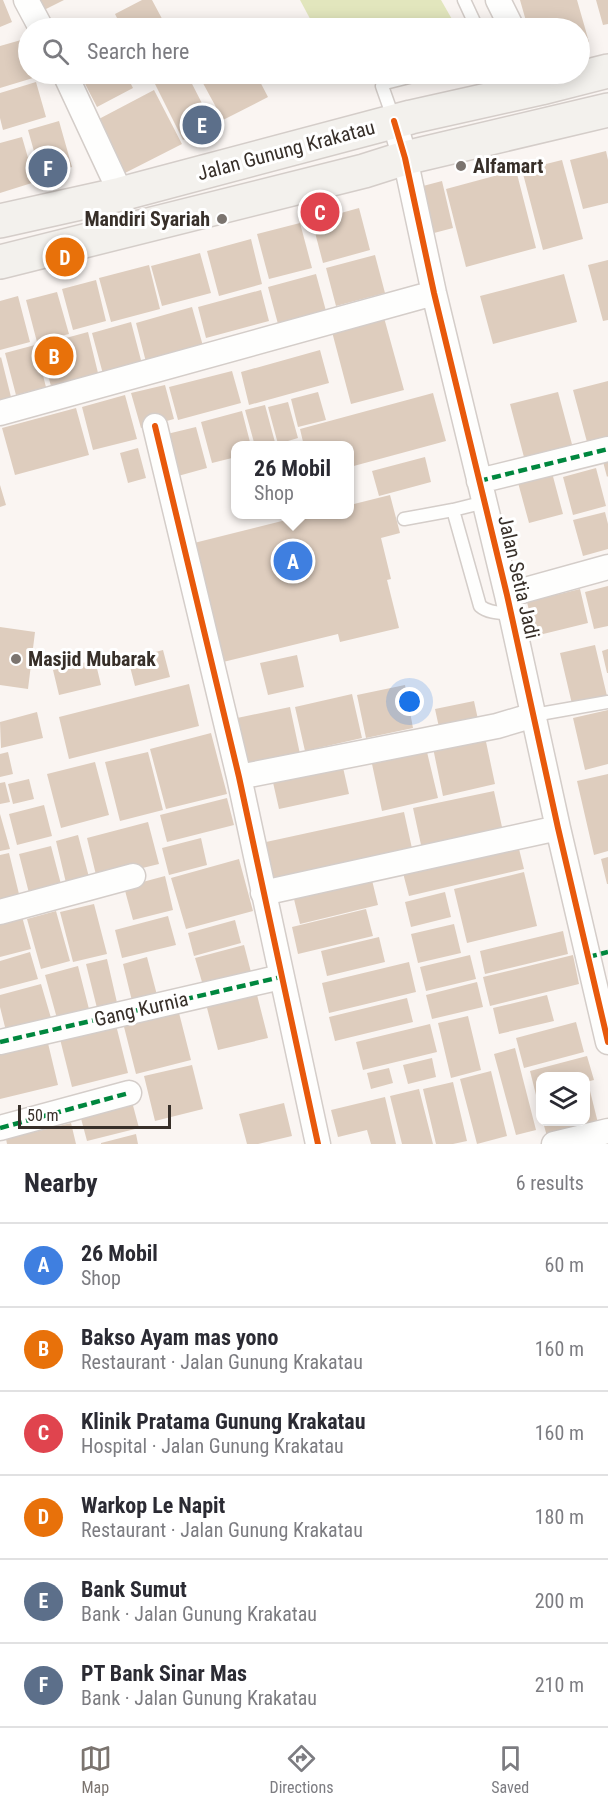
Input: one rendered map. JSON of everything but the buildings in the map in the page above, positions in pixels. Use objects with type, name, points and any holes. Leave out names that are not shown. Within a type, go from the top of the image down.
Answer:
[{"type":"main road","name":"Jalan Gunung Krakatau","points":[[590,74],[608,71]]},
{"type":"main road","name":"Jalan Gunung Krakatau","points":[[0,221],[121,194],[394,121],[502,85]]},
{"type":"main road","name":"Jalan Gunung Krakatau","points":[[0,262],[608,110]]},
{"type":"street","points":[[26,0],[36,18]]},
{"type":"street","points":[[498,0],[507,18]]},
{"type":"street","points":[[70,84],[121,194]]},
{"type":"street","name":"Jalan Setia Jadi","points":[[394,121],[405,159],[434,293],[509,604],[558,828],[598,955],[608,1042]]},
{"type":"street","points":[[0,413],[434,293]]},
{"type":"street","points":[[155,426],[242,776],[268,892],[281,977],[318,1144]]},
{"type":"street","points":[[482,491],[608,449]]},
{"type":"street","points":[[509,604],[608,567]]},
{"type":"street","points":[[242,776],[497,726],[534,716]]},
{"type":"street","points":[[268,892],[558,828]]},
{"type":"street","points":[[0,912],[133,876]]},
{"type":"street","name":"Gang Kurnia","points":[[0,1042],[281,977]]},
{"type":"street","points":[[0,1128],[129,1093]]},
{"type":"street","points":[[554,1144],[608,1131]]},
{"type":"lane","points":[[464,0],[472,18]]},
{"type":"lane","points":[[384,84],[382,86],[394,121]]},
{"type":"lane","points":[[404,519],[453,510],[482,491]]},
{"type":"lane","points":[[453,510],[480,606],[496,613],[509,604]]},
{"type":"lane","points":[[534,716],[608,702]]},
{"type":"green space","points":[[300,0],[441,0],[451,18],[310,18]]},
{"type":"marked path","points":[[479,481],[608,449]]},
{"type":"marked path","points":[[588,957],[608,952]]},
{"type":"marked path","points":[[0,1042],[281,977]]},
{"type":"marked path","points":[[0,1128],[129,1093]]},
{"type":"cycle path","points":[[394,121],[405,158],[434,293],[507,595],[608,1042]]},
{"type":"cycle path","points":[[155,426],[239,777],[318,1144]]},
{"type":"place","name":"Bank Sumut","points":[[202,125]]},
{"type":"place","name":"Alfamart","points":[[461,166]]},
{"type":"place","name":"PT Bank Sinar Mas","points":[[48,168]]},
{"type":"place","name":"Klinik Pratama Gunung Krakatau","points":[[320,212]]},
{"type":"place","name":"Mandiri Syariah","points":[[222,219]]},
{"type":"place","name":"Warkop Le Napit","points":[[65,257]]},
{"type":"place","name":"Bakso Ayam mas yono","points":[[54,356]]},
{"type":"place","name":"26 Mobil","points":[[293,561]]},
{"type":"place","name":"Masjid Mubarak","points":[[16,659]]}]
